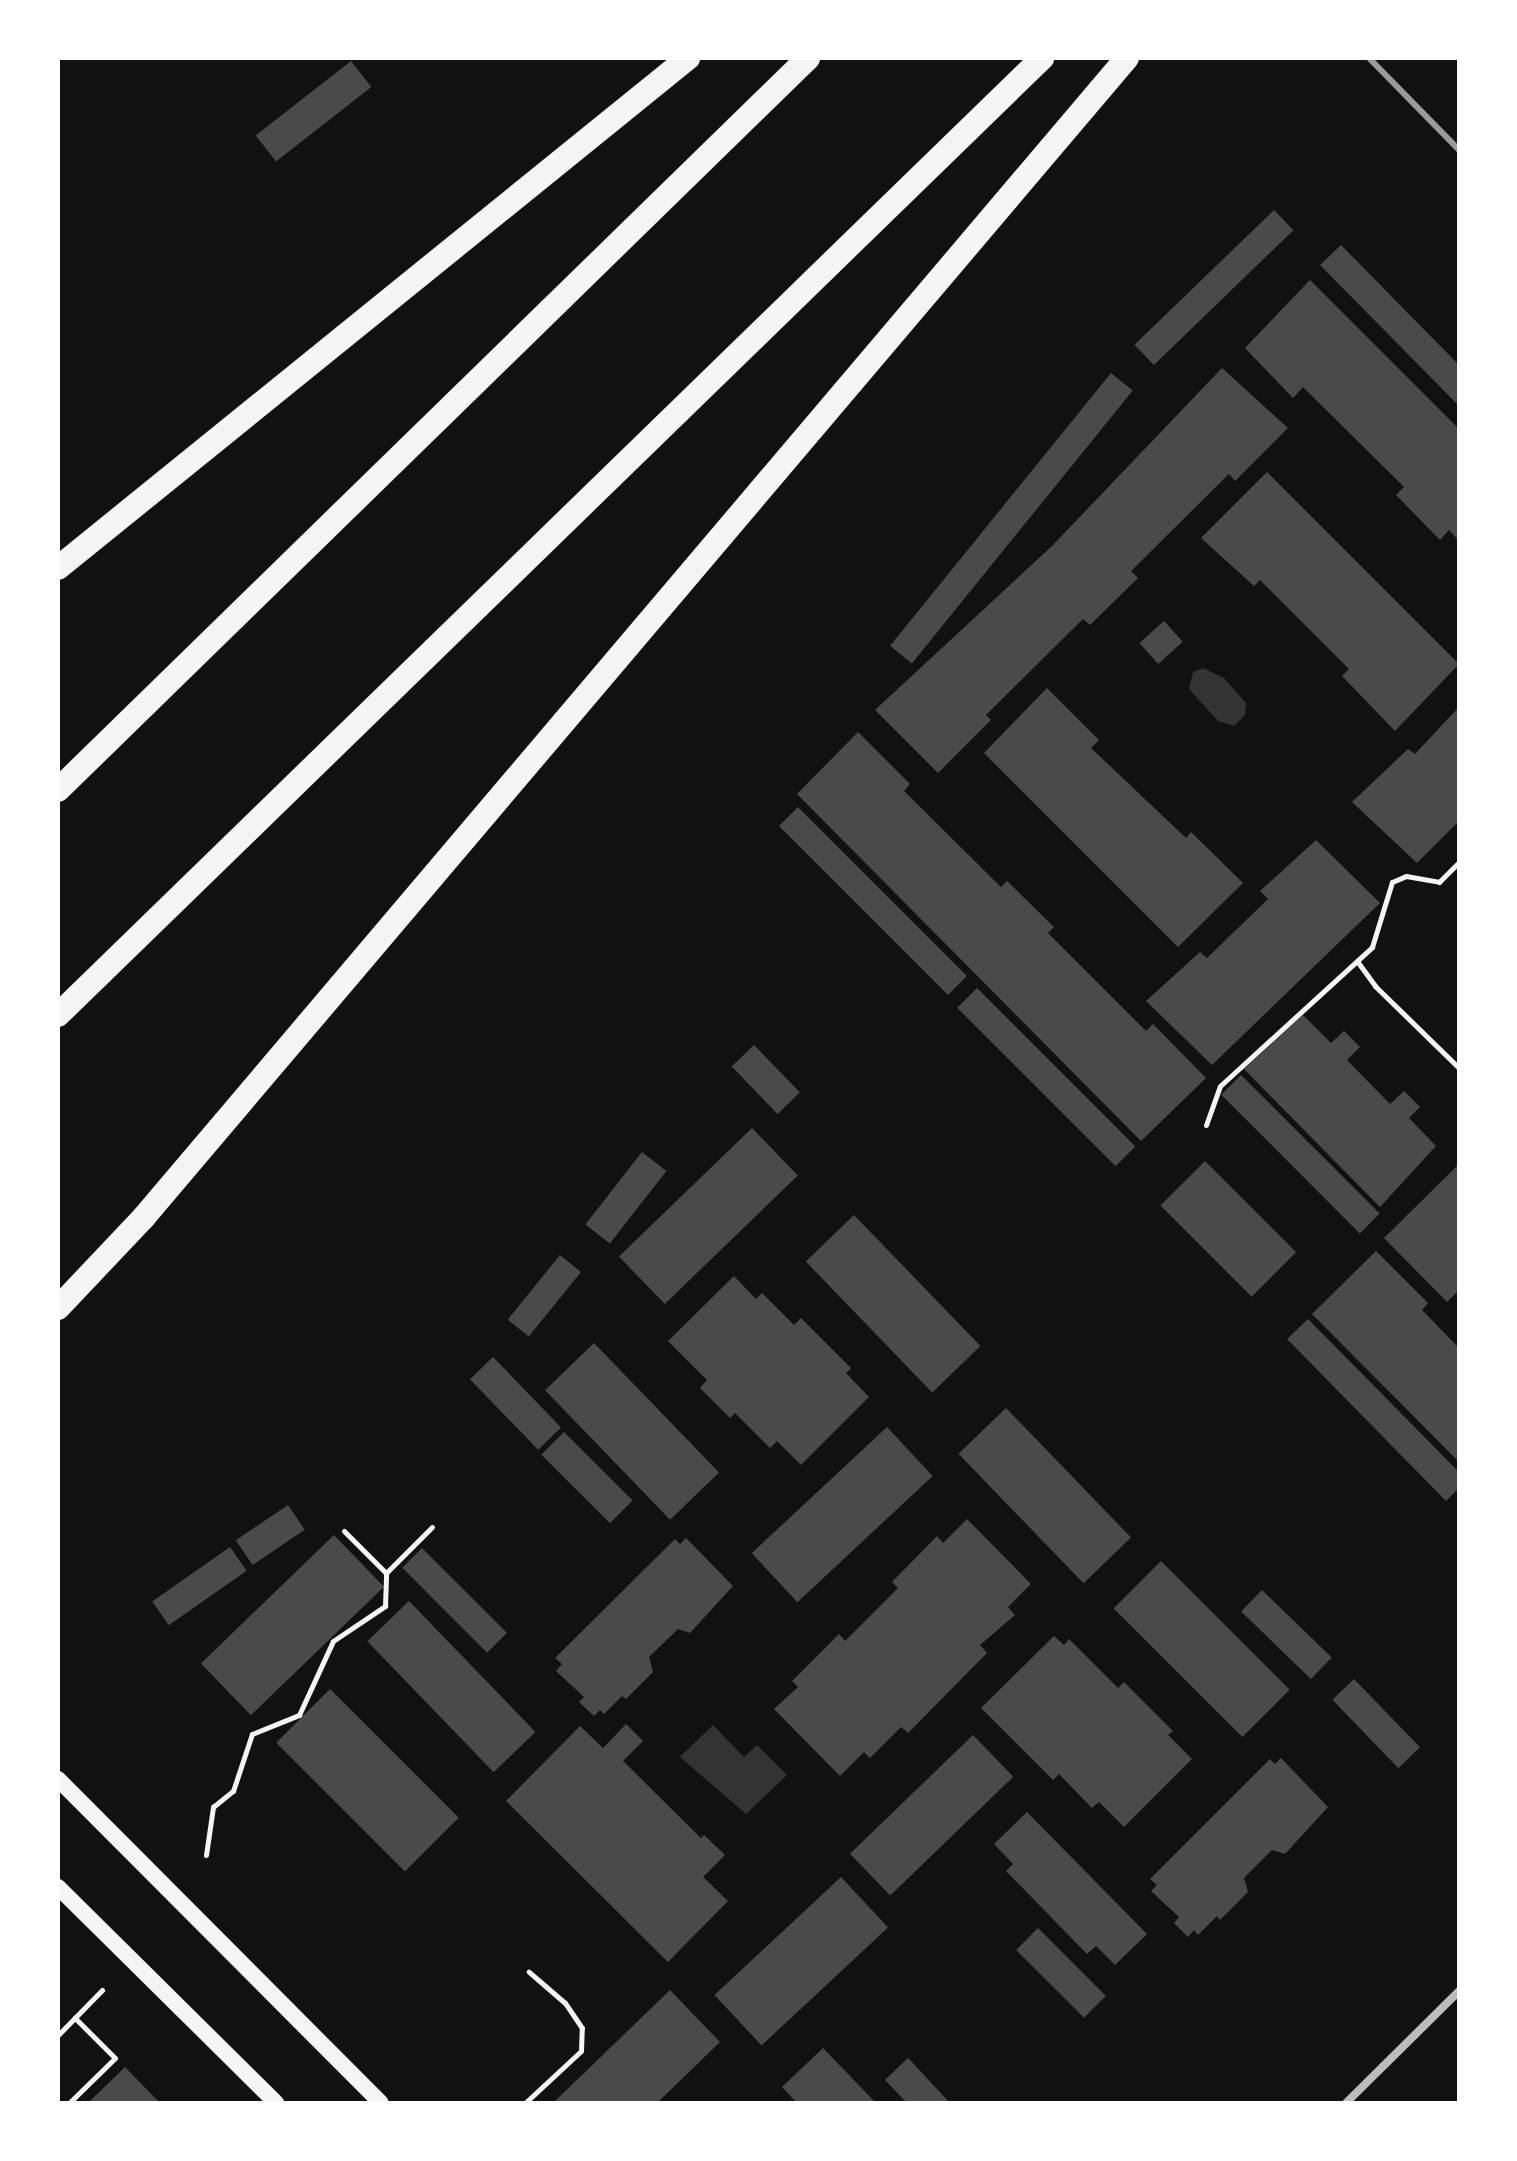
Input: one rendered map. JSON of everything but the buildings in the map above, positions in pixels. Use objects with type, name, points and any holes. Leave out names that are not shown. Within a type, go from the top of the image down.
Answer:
[{"type":"highway","points":[[58,568],[688,58]]},
{"type":"highway","points":[[58,790],[808,58]]},
{"type":"highway","points":[[58,1015],[1042,58]]},
{"type":"highway","points":[[58,1308],[164,1192],[1127,58]]},
{"type":"main road","points":[[58,1779],[381,2103]]},
{"type":"main road","points":[[58,1887],[276,2103]]},
{"type":"street","points":[[1346,2103],[1459,1991]]},
{"type":"path","points":[[1206,1125],[1220,1086],[1372,947],[1392,882],[1406,876],[1439,882],[1459,862]]},
{"type":"path","points":[[1357,961],[1375,986],[1459,1068]]},
{"type":"path","points":[[206,1855],[213,1807],[233,1791],[252,1734],[299,1715],[333,1641],[385,1606],[386,1573],[432,1527]]},
{"type":"path","points":[[344,1531],[386,1573]]},
{"type":"path","points":[[525,2103],[581,2051],[582,2028],[565,2003],[529,1972]]},
{"type":"path","points":[[58,2035],[102,1990]]},
{"type":"path","points":[[69,2103],[115,2058],[75,2018]]},
{"type":"shaded area","points":[[1203,668],[1224,678],[1246,703],[1245,715],[1234,726],[1218,721],[1189,689],[1193,672]]},
{"type":"shaded area","points":[[713,1725],[744,1757],[757,1745],[787,1775],[746,1814],[680,1757]]},
{"type":"railway","points":[[1369,58],[1459,150]]}]
